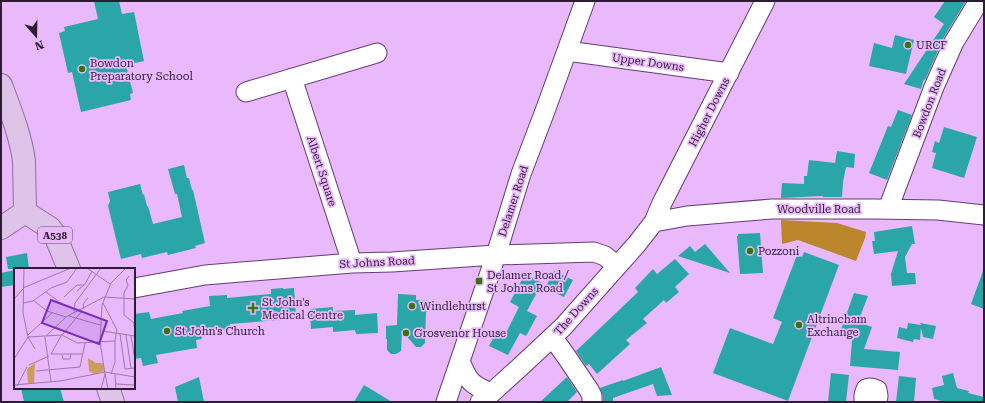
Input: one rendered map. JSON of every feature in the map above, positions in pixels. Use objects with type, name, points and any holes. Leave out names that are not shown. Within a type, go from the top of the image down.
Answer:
[{"type":"main road","points":[[1,85],[23,154],[25,212],[1,228]]},
{"type":"main road","name":"A538","points":[[25,212],[50,228],[55,235],[69,268]]},
{"type":"main road","points":[[108,389],[113,402]]},
{"type":"street","name":"Delamer Road","points":[[446,402],[496,255],[521,174],[585,1]]},
{"type":"street","name":"Higher Downs","points":[[654,222],[662,203],[765,1]]},
{"type":"street","name":"Bowdon Road","points":[[888,209],[934,87],[954,42],[980,1]]},
{"type":"street","name":"Upper Downs","points":[[567,51],[729,73]]},
{"type":"street","points":[[246,92],[377,53]]},
{"type":"street","name":"Albert Square","points":[[292,78],[352,263]]},
{"type":"street","name":"Woodville Road","points":[[654,222],[687,216],[772,209],[938,210],[984,215]]},
{"type":"street","name":"The Downs","points":[[460,361],[465,374],[472,384],[480,389],[486,398],[553,338],[636,245],[654,222]]},
{"type":"street","name":"St Johns Road","points":[[135,288],[206,275],[352,263],[496,255],[594,252],[605,256],[617,266]]},
{"type":"street","points":[[553,338],[589,390],[592,396],[592,402]]},
{"type":"street","points":[[864,402],[866,389],[872,388],[878,392],[877,402]]},
{"type":"shaded area","points":[[781,220],[837,223],[866,232],[865,238],[856,261],[798,240],[782,244]]},
{"type":"building","points":[[94,1],[119,1],[122,14],[134,12],[144,61],[126,65],[133,93],[130,94],[131,100],[81,112],[72,72],[68,73],[59,33],[65,31],[64,27],[98,19]]},
{"type":"building","points":[[945,1],[966,1],[944,37],[925,80],[924,79],[921,89],[904,84],[944,24],[934,17]]},
{"type":"building","points":[[895,35],[914,40],[906,74],[869,66],[874,43],[892,48]]},
{"type":"building","points":[[898,110],[912,115],[887,180],[869,173],[888,126],[891,127]]},
{"type":"building","points":[[944,127],[977,137],[964,178],[932,168],[936,153],[932,152],[935,141],[939,143]]},
{"type":"building","points":[[837,151],[855,154],[854,168],[846,167],[842,197],[823,196],[781,198],[782,183],[804,184],[804,176],[807,176],[809,160],[835,163]]},
{"type":"building","points":[[184,165],[187,178],[189,178],[193,190],[205,243],[195,246],[196,248],[168,255],[167,252],[142,258],[141,254],[121,259],[108,206],[110,201],[108,192],[140,184],[153,224],[182,217],[177,194],[175,194],[168,169]]},
{"type":"building","points":[[912,226],[915,244],[912,244],[905,257],[907,273],[915,273],[916,284],[892,286],[891,274],[898,251],[874,254],[872,241],[875,241],[874,232]]},
{"type":"building","name":"Pozzoni","points":[[760,233],[763,273],[740,274],[737,236],[738,234]]},
{"type":"building","points":[[705,244],[730,273],[678,256],[690,246],[695,252]]},
{"type":"building","name":"Altrincham Exchange","points":[[804,252],[839,265],[788,401],[713,373],[730,328],[773,344],[782,322],[773,318],[797,255],[802,257]]},
{"type":"building","points":[[27,253],[29,268],[8,269],[6,257]]},
{"type":"building","points":[[675,259],[689,274],[675,287],[679,292],[666,303],[664,300],[643,319],[647,323],[626,340],[630,344],[597,374],[589,364],[586,366],[576,351],[638,292],[635,288],[653,269],[657,274]]},
{"type":"building","points":[[14,270],[14,285],[1,287],[1,273]]},
{"type":"building","points":[[554,271],[573,280],[564,297],[545,288]]},
{"type":"building","points":[[983,271],[984,272],[984,309],[971,304]]},
{"type":"building","points":[[525,274],[542,283],[527,311],[537,316],[526,336],[520,333],[508,355],[489,346],[498,329],[506,333],[519,307],[510,302]]},
{"type":"building","points":[[294,288],[296,317],[281,318],[281,320],[230,324],[230,329],[200,331],[202,339],[196,340],[197,348],[156,355],[158,363],[143,366],[141,358],[135,359],[135,314],[149,312],[151,319],[210,306],[209,296],[227,295],[227,298],[271,294],[271,289]]},
{"type":"building","points":[[854,293],[868,296],[858,322],[872,327],[864,349],[900,352],[898,370],[850,366],[852,340],[839,335]]},
{"type":"building","points":[[398,294],[416,295],[416,300],[427,300],[425,343],[421,347],[416,347],[402,331],[401,351],[396,354],[391,354],[387,350],[386,326],[397,325]]},
{"type":"building","points":[[333,307],[333,311],[355,310],[355,315],[377,313],[378,333],[356,334],[355,330],[333,332],[333,327],[311,329],[310,309]]},
{"type":"building","points":[[908,323],[921,325],[920,323],[936,326],[933,339],[923,337],[921,328],[920,340],[914,339],[913,342],[897,338],[899,327],[907,329]]},
{"type":"building","points":[[661,367],[672,395],[657,396],[653,384],[613,398],[613,402],[603,402],[603,396],[600,388]]},
{"type":"building","points":[[831,373],[849,375],[846,402],[828,402]]},
{"type":"building","points":[[953,373],[957,388],[969,391],[968,393],[984,397],[984,402],[945,402],[934,399],[932,388],[944,385],[942,376]]},
{"type":"building","points":[[899,376],[916,378],[914,402],[896,402]]},
{"type":"building","points":[[199,377],[204,402],[178,402],[175,387]]},
{"type":"building","points":[[567,377],[577,392],[567,402],[540,402]]},
{"type":"building","points":[[364,385],[392,402],[354,402]]},
{"type":"building","points":[[21,389],[60,389],[64,402],[24,402]]},
{"type":"place","name":"URCF","points":[[908,45]]},
{"type":"place","name":"Bowdon Preparatory School","points":[[82,69]]},
{"type":"place","name":"Pozzoni","points":[[750,251]]},
{"type":"place","name":"Delamer Road / St Johns Road","points":[[479,281]]},
{"type":"place","name":"Windlehurst","points":[[412,306]]},
{"type":"place","name":"St John's Medical Centre","points":[[253,308]]},
{"type":"place","name":"Altrincham Exchange","points":[[799,325]]},
{"type":"place","name":"St John's Church","points":[[167,331]]},
{"type":"place","name":"Grosvenor House","points":[[406,333]]}]
